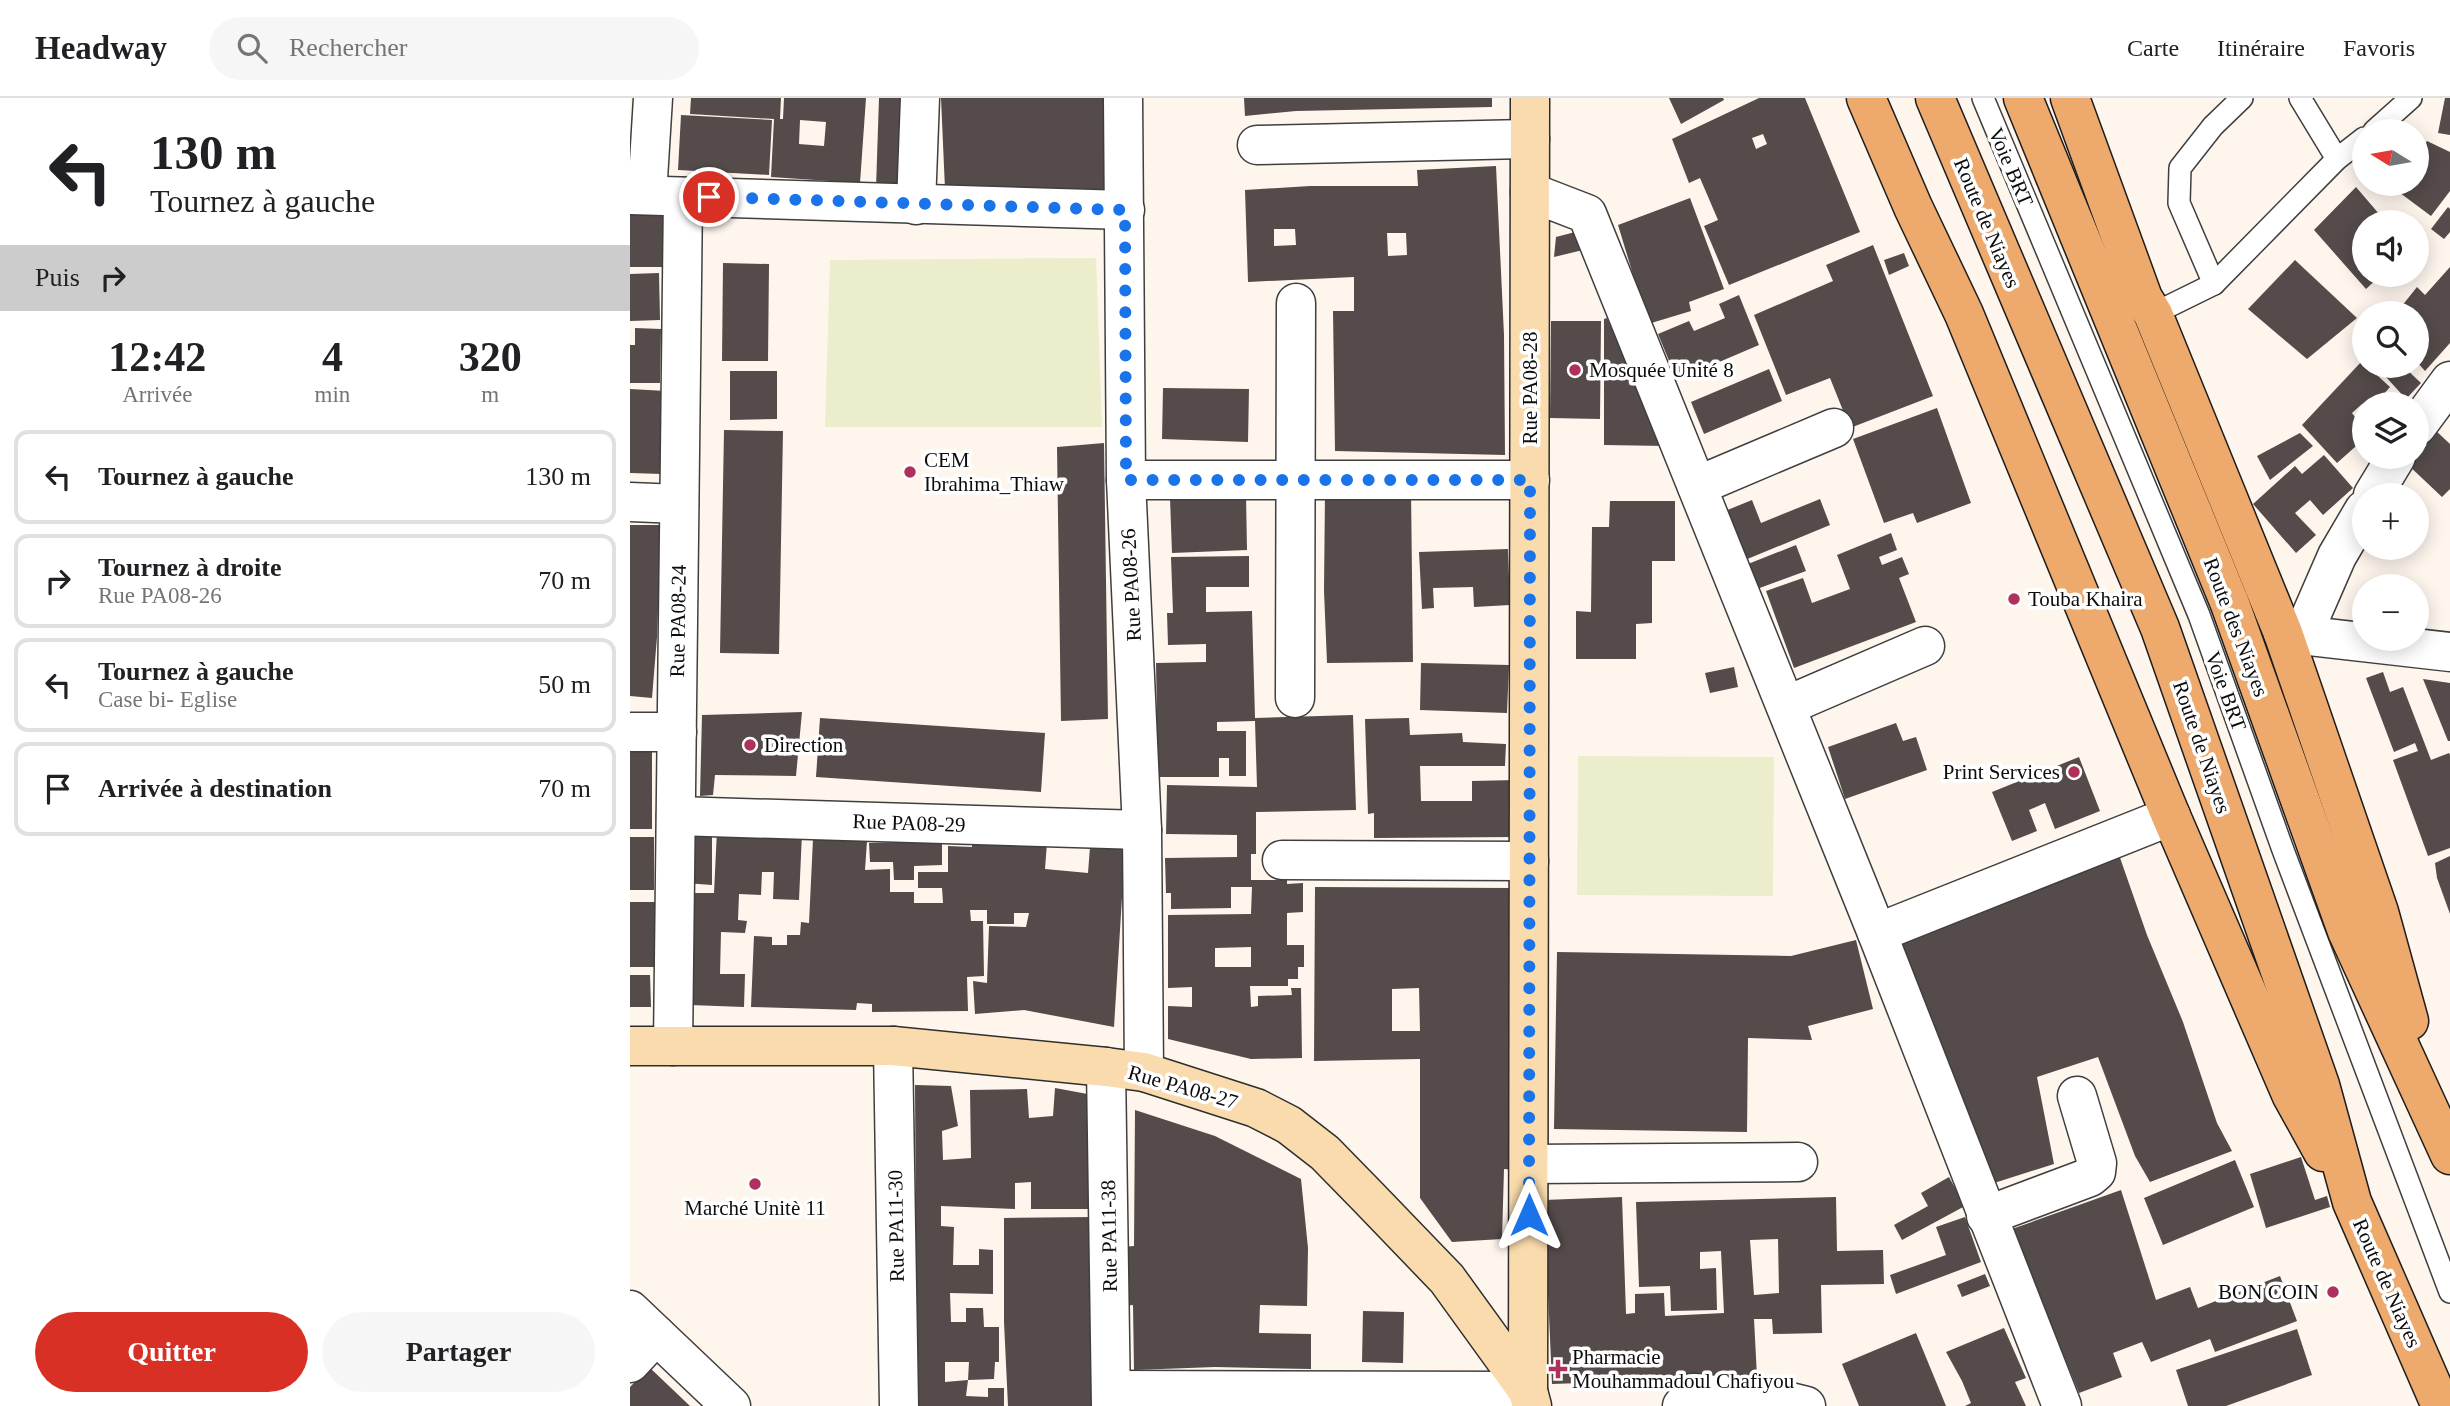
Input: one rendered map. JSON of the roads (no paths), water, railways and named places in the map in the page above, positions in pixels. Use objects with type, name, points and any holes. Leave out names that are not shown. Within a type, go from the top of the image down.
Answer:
[{"type":"main road","points":[[1866,98],[1913,207],[1964,314],[2171,816],[2291,1094],[2352,1202]]},
{"type":"main road","name":"Route des Niayes","points":[[1997,101],[2230,604],[2347,931],[2447,1146]]},
{"type":"main road","points":[[2082,107],[2143,298],[2153,314],[2293,633],[2379,912],[2447,1146]]},
{"type":"main road","name":"Route de Niayes","points":[[1941,111],[2160,628],[2320,1084],[2352,1202],[2441,1406]]},
{"type":"street","name":"Rue PA08-24","points":[[653,98],[654,196],[679,504],[673,1046]]},
{"type":"street","points":[[916,205],[920,98]]},
{"type":"street","name":"Rue PA08-26","points":[[1124,98],[1126,480],[1142,830],[1144,1072]]},
{"type":"street","name":"Rue PA08-28","points":[[1530,98],[1530,1399]]},
{"type":"street","points":[[1257,145],[1530,139]]},
{"type":"street","points":[[1530,192],[1587,214],[1877,933],[2062,1406]]},
{"type":"street","points":[[654,196],[1125,210]]},
{"type":"street","points":[[1295,698],[1296,303]]},
{"type":"street","points":[[2429,410],[2450,381]]},
{"type":"street","points":[[1697,486],[1834,428]]},
{"type":"street","points":[[1126,480],[1530,480]]},
{"type":"street","points":[[630,502],[679,504]]},
{"type":"street","points":[[2352,530],[2293,633],[2450,652]]},
{"type":"street","points":[[1786,706],[1925,646]]},
{"type":"street","points":[[630,732],[677,732]]},
{"type":"street","name":"Rue PA08-29","points":[[676,816],[1142,830]]},
{"type":"street","points":[[1877,933],[2171,816]]},
{"type":"street","points":[[1282,860],[1529,861]]},
{"type":"street","name":"Rue PA08-27","points":[[630,1046],[893,1046],[1106,1067],[1144,1072],[1256,1108],[1289,1125],[1325,1153],[1447,1279],[1530,1399]]},
{"type":"street","name":"Rue PA11-30","points":[[893,1046],[899,1406]]},
{"type":"street","name":"Rue PA11-38","points":[[1106,1067],[1111,1398]]},
{"type":"street","points":[[1986,1216],[2090,1177],[2096,1172],[2097,1163],[2077,1096]]},
{"type":"street","points":[[1529,1164],[1798,1162]]},
{"type":"street","points":[[630,1363],[643,1323],[731,1406]]},
{"type":"street","points":[[1682,1406],[1693,1393],[1786,1401],[1806,1406]]},
{"type":"street","points":[[1111,1398],[1530,1399]]},
{"type":"lane","points":[[2214,284],[2179,203],[2180,168],[2213,126],[2242,98]]},
{"type":"lane","points":[[2300,98],[2337,159]]},
{"type":"lane","points":[[2387,119],[2411,98]]},
{"type":"lane","name":"Voie BRT","points":[[1997,101],[2199,615],[2283,850],[2450,1292]]},
{"type":"lane","points":[[2153,314],[2214,284],[2337,159],[2352,147]]},
{"type":"place","name":"Mosquée Unité 8","points":[[1575,370]]},
{"type":"place","name":"CEM Ibrahima_Thiaw","points":[[910,472]]},
{"type":"place","name":"Touba Khaira","points":[[2014,599]]},
{"type":"place","name":"Direction","points":[[750,745]]},
{"type":"place","name":"Print Services","points":[[2074,772]]},
{"type":"place","name":"Marché Unitè 11","points":[[755,1184]]},
{"type":"place","name":"BON COIN","points":[[2333,1292]]},
{"type":"place","name":"Pharmacie Mouhammadoul Chafiyou","points":[[1558,1369]]}]
